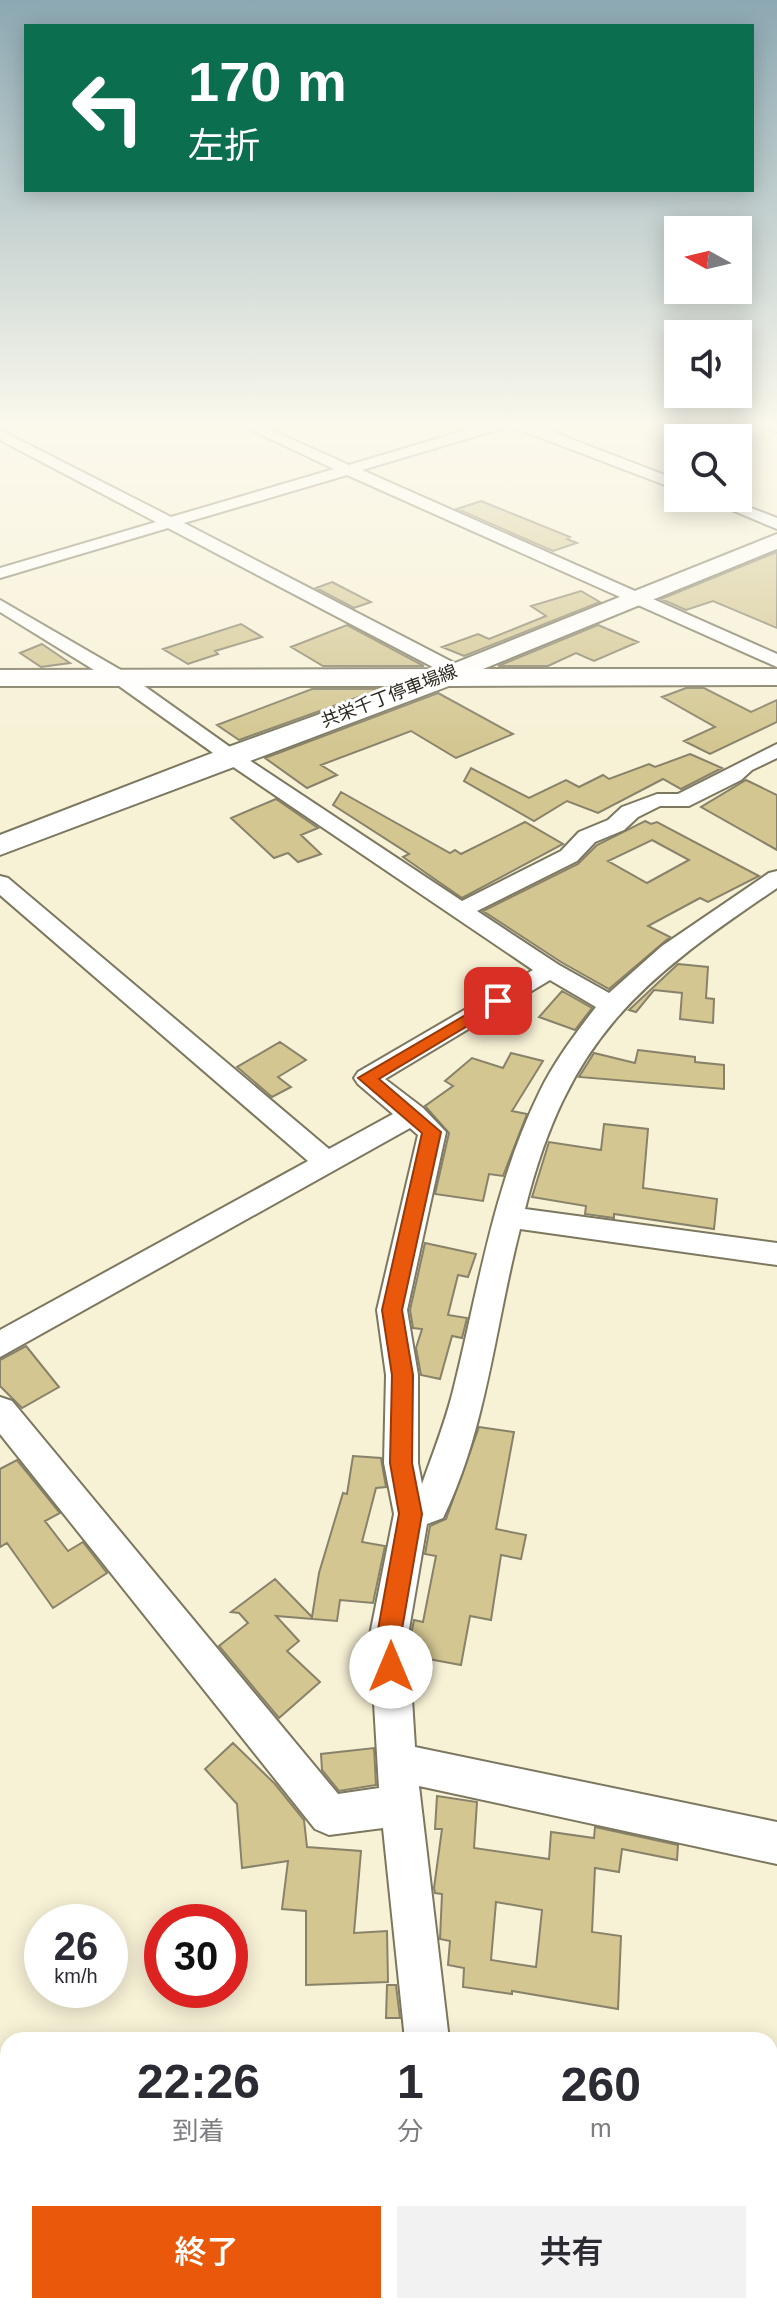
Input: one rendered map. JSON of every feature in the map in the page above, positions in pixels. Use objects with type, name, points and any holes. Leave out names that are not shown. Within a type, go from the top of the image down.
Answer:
[{"type":"main road","name":"共栄千丁停車場線","points":[[0,846],[451,674],[777,541]]},
{"type":"main road","points":[[0,678],[451,674],[777,677]]},
{"type":"street","points":[[0,573],[148,529]]},
{"type":"street","points":[[179,529],[451,674]]},
{"type":"street","points":[[479,529],[777,661]]},
{"type":"street","points":[[0,605],[119,677],[230,756],[550,970],[611,1005]]},
{"type":"street","points":[[758,654],[777,646]]},
{"type":"street","points":[[463,909],[569,856],[587,837],[616,825],[630,812],[657,800],[681,801],[734,776],[745,766],[777,750]]},
{"type":"street","points":[[411,1514],[431,1508],[436,1494],[467,1397],[508,1217],[536,1121],[565,1064],[611,1005],[681,944],[777,878]]},
{"type":"street","points":[[0,883],[327,1162]]},
{"type":"street","points":[[426,2032],[396,1762],[389,1635],[411,1514],[401,1463],[402,1375],[392,1310],[432,1132],[367,1078],[550,970]]},
{"type":"street","points":[[0,1345],[413,1114]]},
{"type":"street","points":[[508,1217],[777,1254]]},
{"type":"street","points":[[0,1410],[329,1815],[402,1805]]},
{"type":"street","points":[[396,1762],[777,1843]]},
{"type":"building","points":[[503,529],[550,529],[577,543],[553,551]]},
{"type":"building","points":[[777,552],[777,628],[713,601],[686,610],[661,599]]},
{"type":"building","points":[[332,582],[371,602],[354,608],[316,588]]},
{"type":"building","points":[[581,591],[600,602],[464,656],[442,647],[478,634],[489,639],[546,616],[531,606]]},
{"type":"building","points":[[241,624],[262,637],[215,651],[218,654],[188,664],[163,649]]},
{"type":"building","points":[[347,625],[424,666],[323,666],[291,647]]},
{"type":"building","points":[[598,625],[638,642],[594,661],[576,653],[548,666],[498,666]]},
{"type":"building","points":[[42,644],[70,663],[41,667],[20,653]]},
{"type":"building","points":[[686,688],[704,688],[751,712],[777,700],[777,722],[710,754],[684,741],[715,727],[662,697]]},
{"type":"building","points":[[312,689],[381,689],[239,740],[217,725]]},
{"type":"building","points":[[438,693],[513,734],[456,758],[411,731],[321,765],[337,775],[307,788],[265,758]]},
{"type":"building","points":[[690,754],[722,768],[681,789],[663,779],[598,813],[567,801],[534,821],[464,781],[471,768],[529,798],[566,780],[579,787],[603,775],[609,779],[649,764],[655,767]]},
{"type":"building","points":[[746,780],[777,795],[777,850],[701,807]]},
{"type":"building","points":[[341,792],[450,853],[455,850],[461,854],[525,822],[563,844],[462,898],[403,857],[409,854],[333,805]]},
{"type":"building","points":[[276,799],[318,828],[301,835],[321,854],[298,862],[288,853],[274,858],[231,818]]},
{"type":"building","points":[[645,821],[651,824],[657,822],[759,876],[708,902],[700,898],[648,926],[670,937],[609,989],[483,911],[578,864],[597,845]],"holes":[[[652,840],[689,860],[647,883],[608,861]]]},
{"type":"building","points":[[678,964],[708,967],[706,998],[714,999],[713,1023],[680,1019],[682,993],[654,990],[636,1012],[629,1010]]},
{"type":"building","points":[[562,991],[592,1008],[575,1030],[539,1017]]},
{"type":"building","points":[[280,1042],[306,1060],[278,1077],[291,1087],[272,1097],[237,1067]]},
{"type":"building","points":[[638,1050],[695,1057],[695,1062],[724,1065],[724,1089],[579,1077],[594,1053],[635,1063]]},
{"type":"building","points":[[511,1053],[543,1061],[512,1111],[527,1114],[503,1176],[489,1174],[483,1201],[435,1194],[449,1133],[425,1106],[453,1086],[445,1081],[472,1058],[503,1068]]},
{"type":"building","points":[[604,1124],[648,1129],[643,1188],[717,1199],[714,1229],[614,1214],[614,1218],[585,1214],[586,1206],[532,1197],[549,1142],[601,1150]]},
{"type":"building","points":[[425,1243],[476,1254],[468,1277],[458,1275],[448,1315],[467,1318],[462,1338],[452,1336],[440,1379],[421,1375],[416,1348],[422,1329],[413,1328],[410,1310]]},
{"type":"building","points":[[26,1346],[59,1387],[22,1408],[0,1386],[0,1360]]},
{"type":"building","points":[[479,1427],[514,1432],[496,1529],[526,1535],[521,1559],[501,1555],[491,1620],[470,1616],[461,1665],[412,1656],[411,1635],[414,1620],[423,1622],[436,1556],[425,1554],[430,1526],[446,1519]]},
{"type":"building","points":[[353,1456],[381,1458],[386,1487],[376,1488],[362,1542],[385,1546],[373,1603],[340,1600],[337,1621],[276,1616],[299,1641],[287,1651],[320,1682],[279,1718],[219,1646],[248,1623],[239,1613],[231,1612],[275,1579],[312,1617],[319,1573],[343,1493],[347,1494]]},
{"type":"building","points":[[17,1460],[60,1513],[45,1521],[68,1551],[83,1542],[107,1573],[53,1608],[7,1543],[0,1547],[0,1469]]},
{"type":"building","points":[[233,1743],[275,1784],[304,1820],[307,1847],[361,1851],[354,1933],[387,1931],[388,1982],[306,1985],[306,1911],[282,1909],[288,1861],[242,1868],[237,1804],[205,1769]]},
{"type":"building","points":[[374,1748],[376,1785],[339,1791],[322,1770],[321,1754]]},
{"type":"building","points":[[437,1796],[477,1802],[474,1848],[549,1859],[551,1832],[594,1838],[595,1827],[678,1845],[677,1860],[622,1849],[619,1872],[595,1868],[592,1932],[621,1936],[618,2009],[512,1991],[512,1994],[463,1987],[464,1968],[448,1965],[450,1941],[440,1939],[442,1894],[435,1893],[434,1888],[442,1829],[435,1829]],"holes":[[[496,1902],[542,1910],[536,1967],[491,1960]]]},
{"type":"building","points":[[387,1985],[396,1985],[400,2018],[386,2018]]},
{"type":"route","points":[[391,1667],[389,1635],[411,1514],[401,1463],[402,1375],[392,1310],[432,1132],[367,1078],[498,1001]]}]
